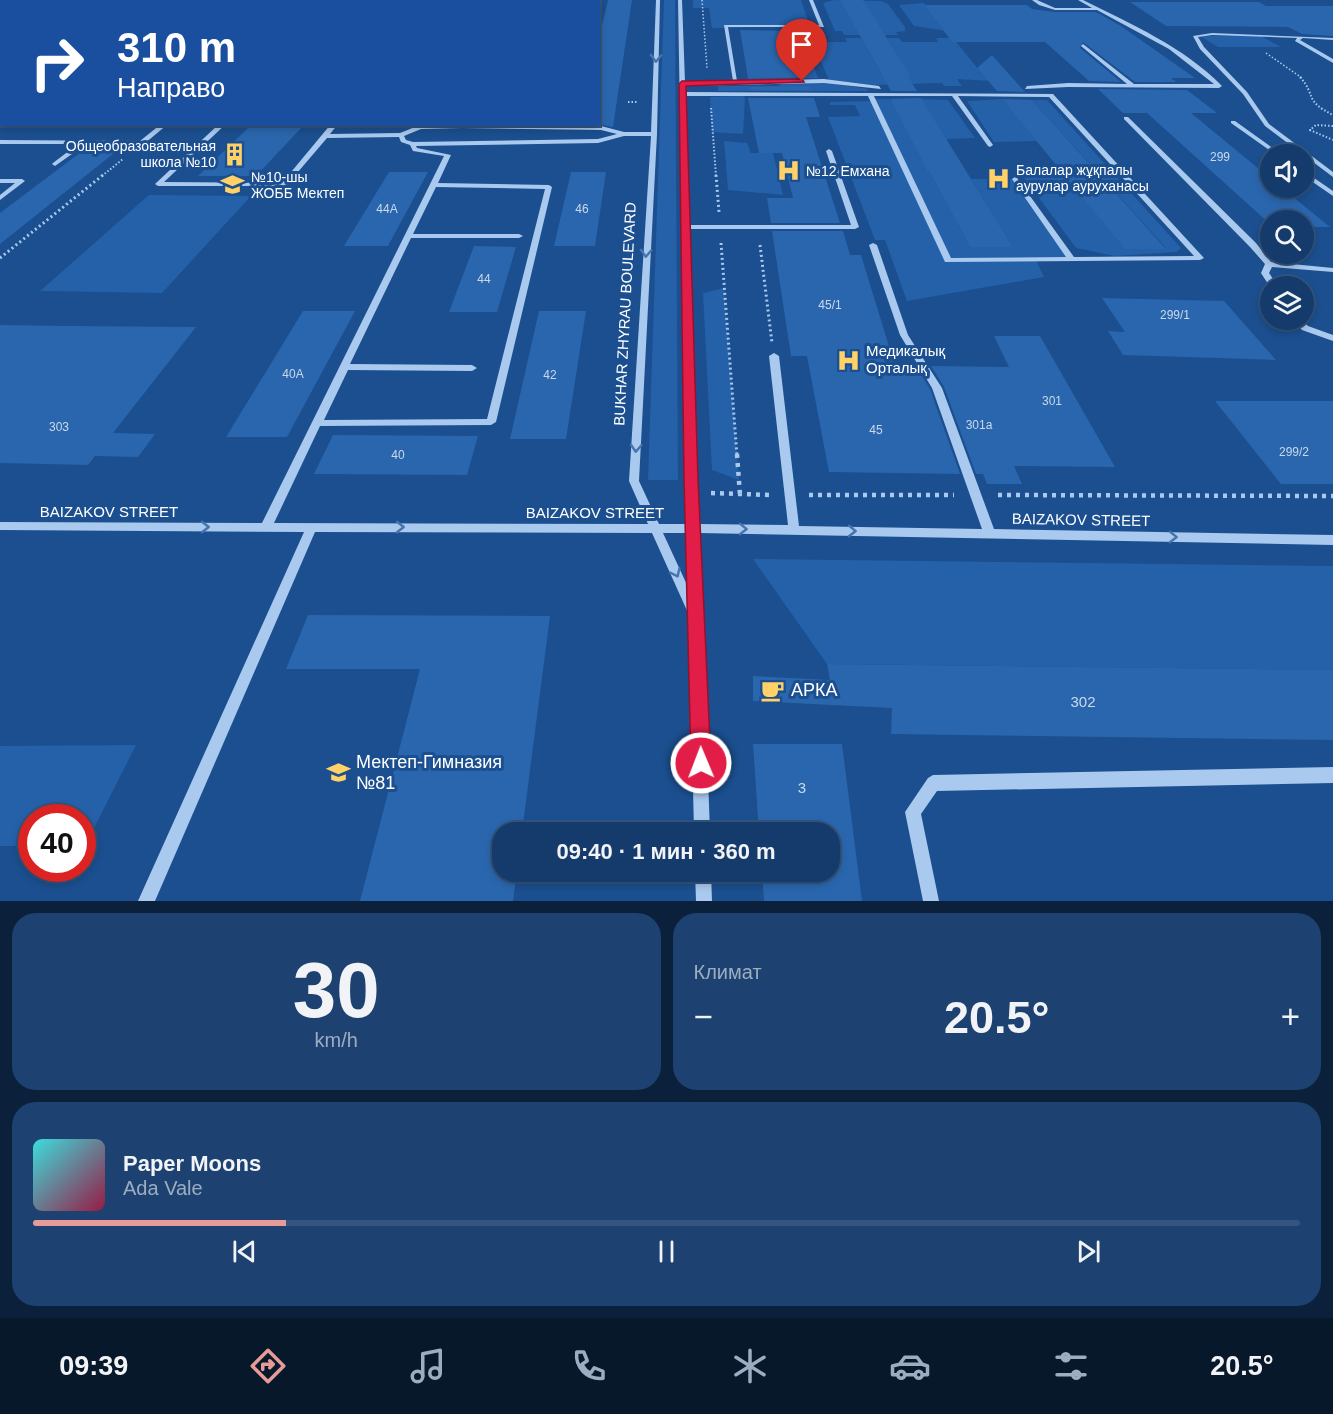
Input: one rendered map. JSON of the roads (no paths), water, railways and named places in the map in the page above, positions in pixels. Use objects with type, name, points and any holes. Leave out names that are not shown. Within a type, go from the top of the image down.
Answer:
[{"type":"street","name":"BUKHAR ZHYRAU BOULEVARD","points":[[658,0],[654,134],[634,482],[696,617]]},
{"type":"street","name":"BUKHAR ZHYRAU BOULEVARD","points":[[680,0],[702,822]]},
{"type":"street","points":[[735,81],[726,26],[822,26],[811,0]]},
{"type":"street","points":[[1034,0],[1039,5],[1051,9],[1099,9]]},
{"type":"street","points":[[682,84],[735,81],[824,81],[875,88],[1220,86],[1204,71],[1149,35],[1080,0]]},
{"type":"street","points":[[1333,39],[1223,34],[1195,36],[1202,48],[1245,93],[1267,125],[1333,175]]},
{"type":"street","points":[[1302,37],[1297,40],[1333,61]]},
{"type":"street","points":[[1083,45],[1133,86]]},
{"type":"street","points":[[682,94],[710,94],[870,94],[954,94],[1051,95],[1200,258],[948,260],[870,94]]},
{"type":"street","points":[[954,94],[990,145]]},
{"type":"street","points":[[1126,118],[1260,253]]},
{"type":"street","points":[[1233,122],[1264,144]]},
{"type":"street","points":[[0,142],[142,143],[163,126]]},
{"type":"street","points":[[222,126],[158,183],[284,185],[333,126]]},
{"type":"street","points":[[325,136],[401,135],[420,127],[462,126],[600,128],[624,134],[654,134]]},
{"type":"street","points":[[401,135],[403,141],[412,144],[598,141],[624,134]]},
{"type":"street","points":[[56,164],[84,143]]},
{"type":"street","points":[[266,527],[448,155],[415,150],[412,144]]},
{"type":"street","points":[[685,227],[855,227],[829,151]]},
{"type":"street","points":[[1015,179],[1072,259]]},
{"type":"street","points":[[1314,180],[1333,194]]},
{"type":"street","points":[[0,181],[22,181],[0,198]]},
{"type":"street","points":[[318,423],[491,422],[549,187],[434,185]]},
{"type":"street","points":[[409,236],[519,236]]},
{"type":"street","points":[[873,245],[904,335],[937,388],[990,534]]},
{"type":"street","points":[[1267,276],[1265,273],[1269,264],[1333,270]]},
{"type":"street","points":[[1311,330],[1333,338]]},
{"type":"street","points":[[774,356],[794,530]]},
{"type":"street","points":[[346,366],[472,368]]},
{"type":"street","name":"BAIZAKOV STREET","points":[[0,526],[794,530],[1333,540]]},
{"type":"street","points":[[146,901],[312,526]]},
{"type":"street","points":[[931,901],[913,812],[933,783],[1333,775]]},
{"type":"street","points":[[703,882],[704,901]]},
{"type":"place","name":"Общеобразовательная школа №10","points":[[234,154]]},
{"type":"place","name":"№12 Емхана","points":[[788,171]]},
{"type":"place","name":"Балалар жұқпалы аурулар ауруханасы","points":[[998,178]]},
{"type":"place","name":"№10-шы ЖОББ Мектеп","points":[[233,185]]},
{"type":"place","name":"Медикалық Орталық","points":[[848,360]]},
{"type":"place","name":"АРКА","points":[[773,690]]},
{"type":"place","name":"Мектеп-Гимназия №81","points":[[338,772]]}]
